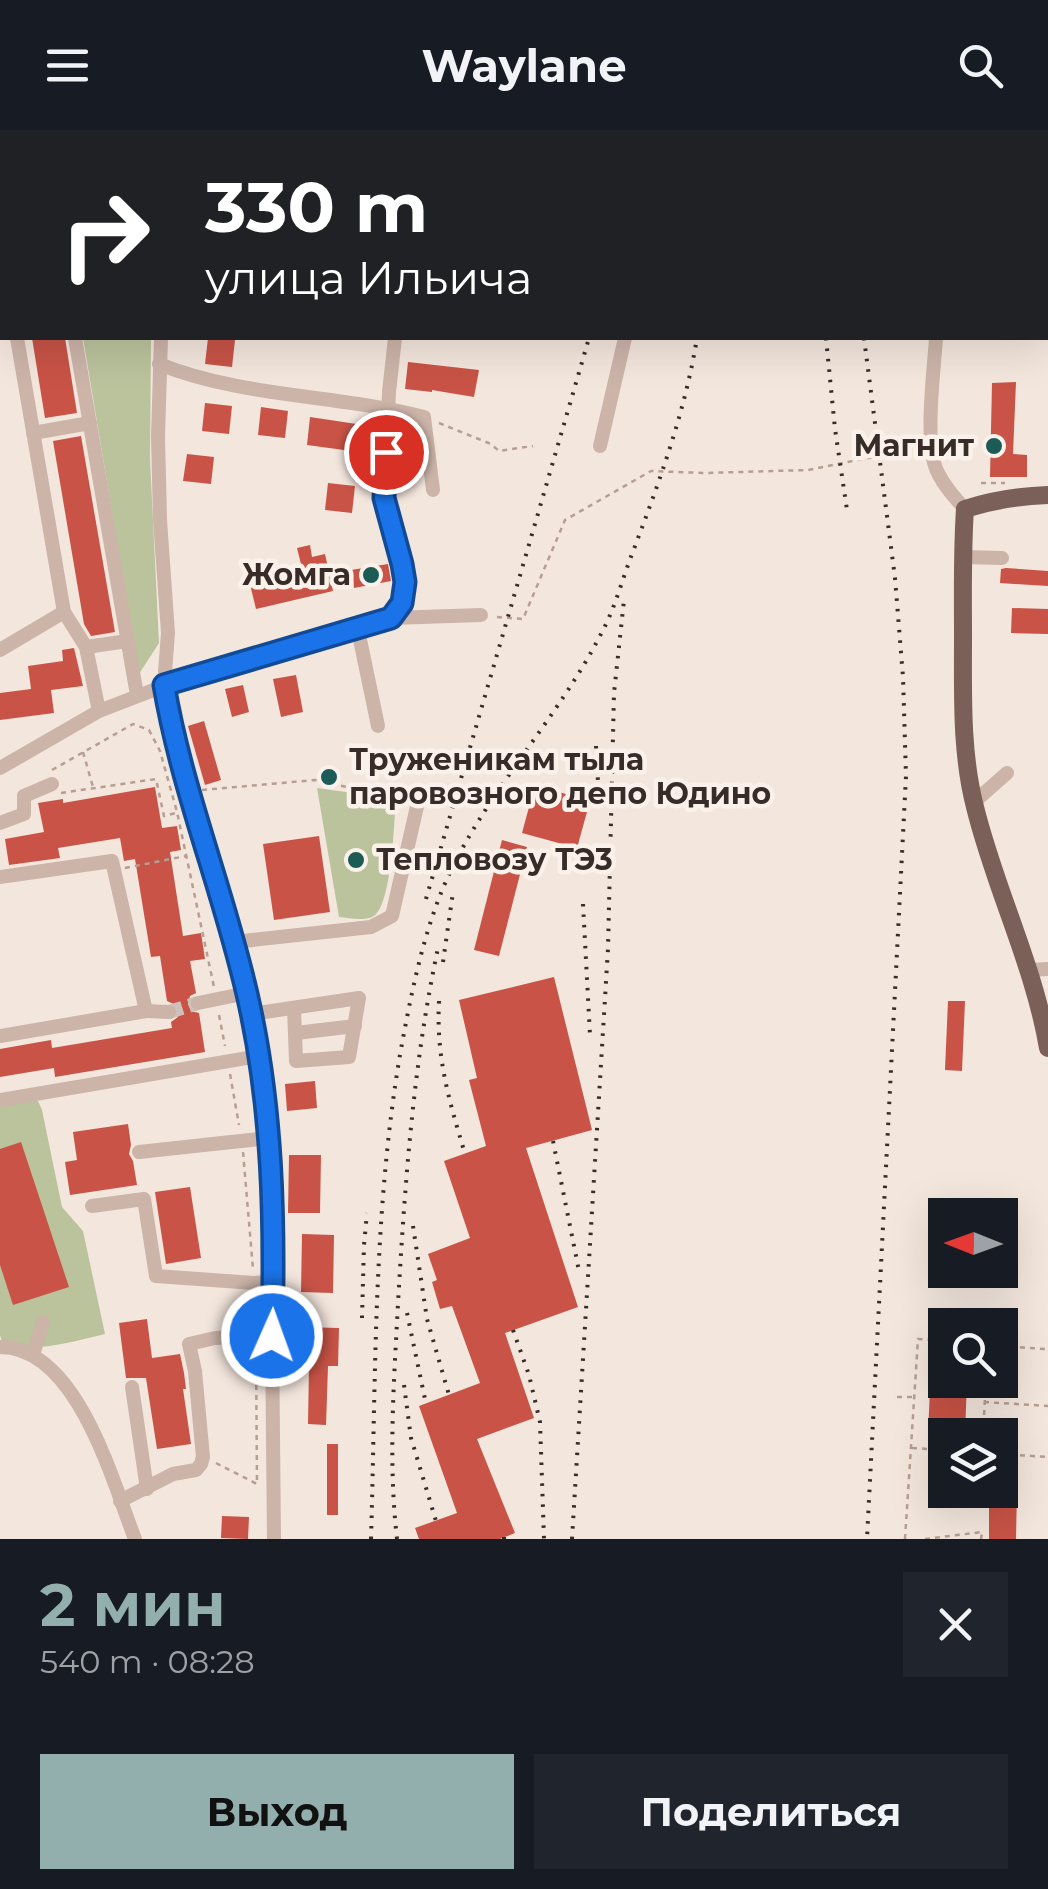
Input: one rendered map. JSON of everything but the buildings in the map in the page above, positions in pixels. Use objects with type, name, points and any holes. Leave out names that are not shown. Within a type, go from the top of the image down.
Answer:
[{"type":"main road","points":[[1048,495],[1019,496],[966,509],[963,557],[968,772],[983,838],[1039,969],[1038,996],[1048,1048]]},
{"type":"street","points":[[17,340],[64,612],[86,647],[99,711]]},
{"type":"street","points":[[75,340],[137,696]]},
{"type":"street","points":[[162,340],[160,520],[168,633],[164,685],[187,791],[252,1014],[270,1138],[274,1539]]},
{"type":"street","points":[[391,618],[402,603],[405,582],[384,498],[394,340]]},
{"type":"street","points":[[600,446],[625,340]]},
{"type":"street","points":[[936,340],[930,445],[936,470],[966,509]]},
{"type":"street","points":[[159,364],[192,378],[234,387],[389,408],[424,417],[433,490]]},
{"type":"street","points":[[34,433],[90,424]]},
{"type":"street","points":[[963,557],[1002,558]]},
{"type":"street","points":[[0,650],[64,612]]},
{"type":"street","points":[[0,768],[99,711],[164,685],[391,618],[480,615]]},
{"type":"street","points":[[358,630],[378,726]]},
{"type":"street","points":[[86,647],[128,641]]},
{"type":"street","points":[[974,802],[1007,773]]},
{"type":"street","points":[[0,823],[24,814],[24,796],[52,784]]},
{"type":"street","points":[[234,942],[371,926],[392,916],[418,802]]},
{"type":"street","points":[[0,877],[112,861],[146,1012]]},
{"type":"street","points":[[198,1003],[247,993]]},
{"type":"street","points":[[252,1014],[359,998],[350,1056],[296,1060],[294,1008]]},
{"type":"street","points":[[0,1036],[146,1012],[169,1012]]},
{"type":"street","points":[[296,1033],[354,1026]]},
{"type":"street","points":[[0,1100],[259,1056]]},
{"type":"street","points":[[139,1152],[270,1138]]},
{"type":"street","points":[[92,1206],[144,1199],[156,1276],[274,1281]]},
{"type":"street","points":[[33,1356],[42,1322]]},
{"type":"street","points":[[120,1502],[172,1474],[196,1470],[201,1464],[195,1372],[189,1344],[214,1338],[272,1336]]},
{"type":"street","points":[[1,1342],[48,1364],[86,1413],[135,1539]]},
{"type":"street","points":[[132,1387],[147,1489]]},
{"type":"path","points":[[424,417],[491,444],[499,451],[532,446]]},
{"type":"path","points":[[480,615],[523,619],[564,520],[651,471],[808,470],[930,445]]},
{"type":"path","points":[[177,812],[164,816],[156,779],[54,794],[49,772],[134,724],[149,730],[160,751],[177,812],[187,856],[242,1142],[254,1283],[257,1484],[202,1456]]},
{"type":"path","points":[[83,752],[94,788]]},
{"type":"path","points":[[187,791],[315,780],[418,802]]},
{"type":"path","points":[[114,870],[187,856]]},
{"type":"path","points":[[904,1539],[918,1340],[928,1341]]},
{"type":"path","points":[[1018,1347],[1045,1349]]},
{"type":"path","points":[[897,1397],[914,1397]]},
{"type":"path","points":[[984,1398],[984,1418]]},
{"type":"path","points":[[984,1402],[1048,1406]]},
{"type":"path","points":[[911,1448],[928,1449]]},
{"type":"path","points":[[1018,1455],[1048,1457]]},
{"type":"path","points":[[924,1539],[982,1532],[981,1539]]},
{"type":"green space","points":[[83,340],[151,340],[150,459],[159,643],[139,674]]},
{"type":"green space","points":[[317,788],[396,799],[388,882],[379,911],[372,917],[339,917]]},
{"type":"green space","points":[[38,1101],[42,1110],[62,1207],[83,1231],[105,1334],[55,1345],[16,1348],[3,1346],[0,1335],[0,1105]]},
{"type":"tunnel","points":[[169,1012],[198,1003]]},
{"type":"railway","points":[[426,899],[588,340]]},
{"type":"railway","points":[[371,1539],[377,1293],[385,1171],[401,1049],[423,947],[459,854],[564,697],[607,623],[670,447],[697,340]]},
{"type":"railway","points":[[826,340],[847,510]]},
{"type":"railway","points":[[864,340],[895,578],[906,776],[867,1539]]},
{"type":"railway","points":[[572,1539],[608,949],[614,693],[624,600]]},
{"type":"railway","points":[[596,746],[599,800]]},
{"type":"railway","points":[[443,962],[453,892]]},
{"type":"railway","points":[[583,904],[590,1035]]},
{"type":"railway","points":[[397,1539],[393,1421],[404,1214],[416,1080],[438,948]]},
{"type":"railway","points":[[439,1001],[442,1060],[465,1154]]},
{"type":"railway","points":[[553,1141],[579,1271]]},
{"type":"railway","points":[[362,1318],[367,1213]]},
{"type":"railway","points":[[413,1226],[427,1319],[449,1395]]},
{"type":"railway","points":[[407,1313],[426,1404]]},
{"type":"railway","points":[[513,1330],[540,1422],[544,1539]]},
{"type":"railway","points":[[404,1385],[411,1438],[436,1521]]},
{"type":"place","name":"Магнит","points":[[994,446]]},
{"type":"place","name":"Жомга","points":[[371,575]]},
{"type":"place","name":"Труженикам тыла паровозного депо Юдино","points":[[329,777]]},
{"type":"place","name":"Тепловозу ТЭ3","points":[[356,860]]},
{"type":"route","points":[[272,1336],[270,1138],[259,1056],[234,942],[187,791],[164,685],[391,618],[402,603],[405,582],[384,498],[386,452]]}]
